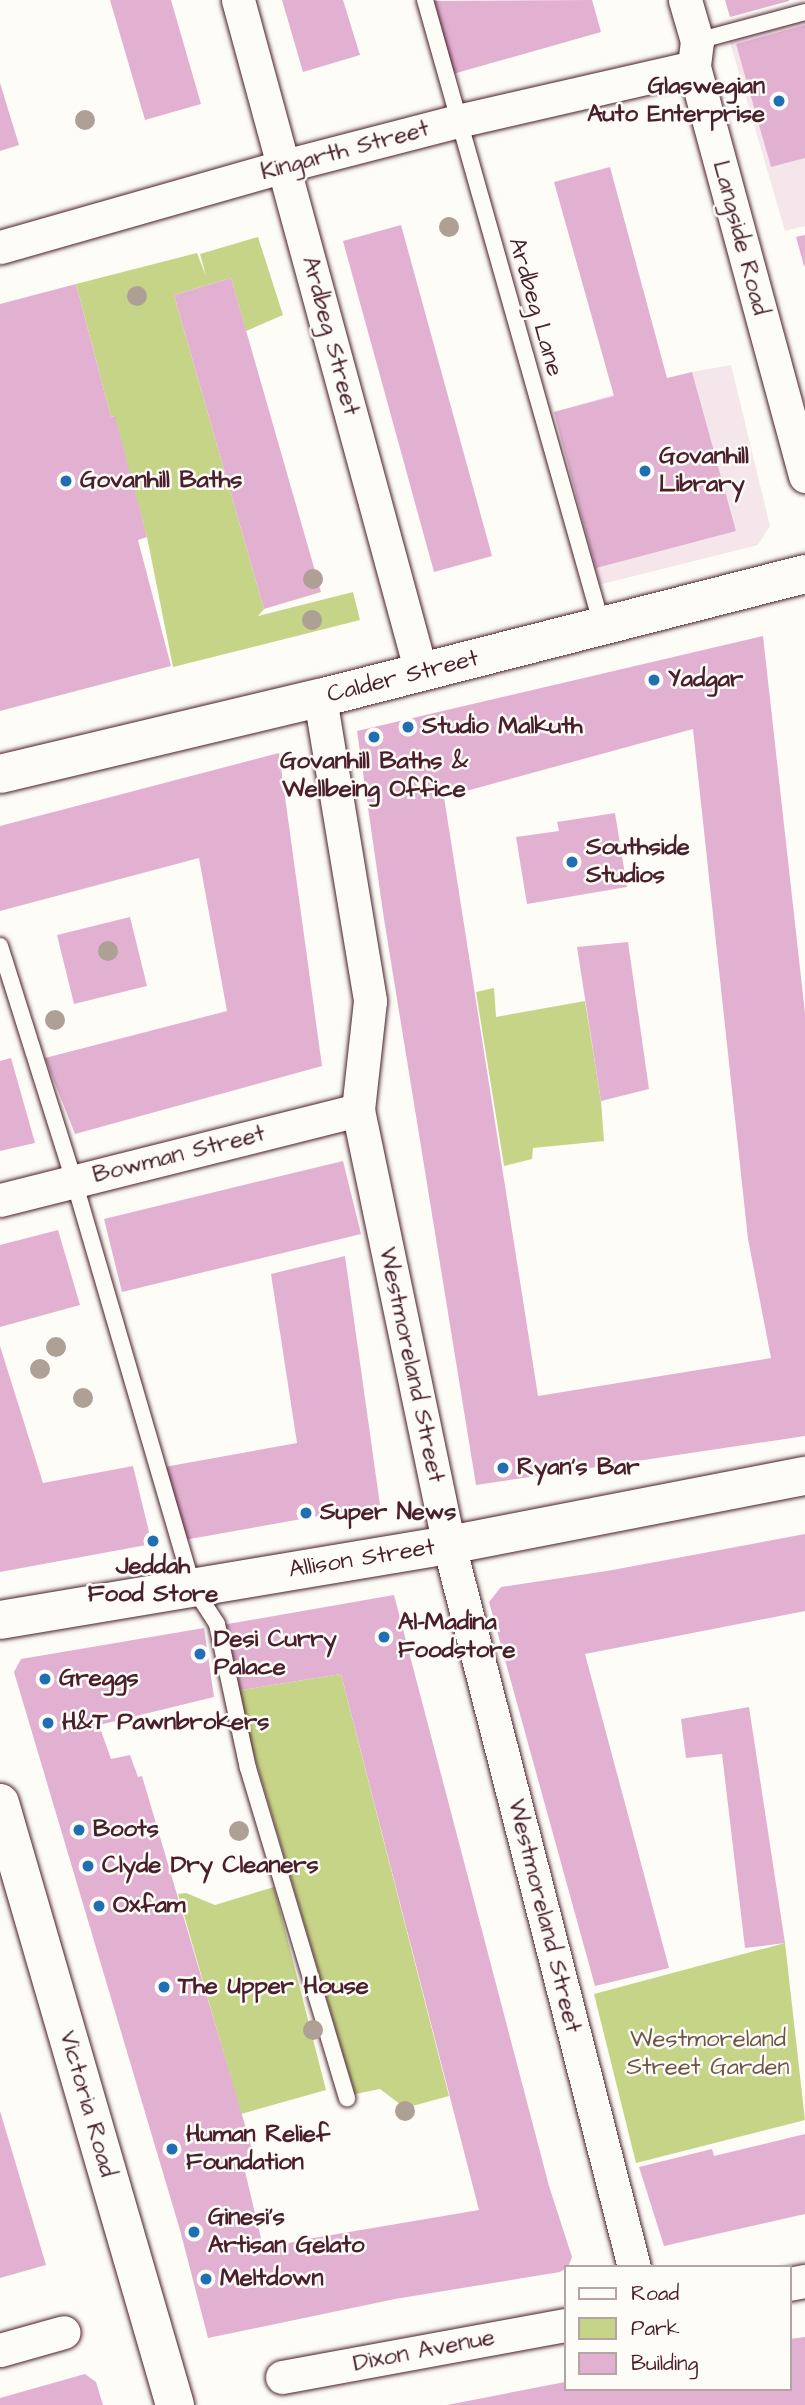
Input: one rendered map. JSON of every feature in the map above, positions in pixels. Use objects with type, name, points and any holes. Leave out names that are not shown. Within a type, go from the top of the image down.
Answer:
[{"type":"street","name":"Ardbeg Street","points":[[238,0],[421,672]]},
{"type":"street","name":"Langside Road","points":[[685,0],[695,54],[805,476]]},
{"type":"street","name":"Kingarth Street","points":[[0,247],[695,54]]},
{"type":"street","name":"Calder Street","points":[[0,774],[320,698],[805,574]]},
{"type":"street","name":"Westmoreland Street","points":[[320,698],[370,1001],[358,1110],[449,1545],[633,2265]]},
{"type":"street","name":"Bowman Street","points":[[0,1200],[358,1110]]},
{"type":"street","name":"Allison Street","points":[[0,1620],[449,1545],[805,1476]]},
{"type":"street","name":"Victoria Road","points":[[0,1803],[175,2405]]},
{"type":"street","name":"Dixon Avenue","points":[[282,2377],[564,2325]]},
{"type":"street","points":[[0,2350],[64,2332]]},
{"type":"lane","name":"Ardbeg Lane","points":[[425,0],[602,626]]},
{"type":"lane","points":[[695,54],[805,12]]},
{"type":"lane","points":[[0,946],[74,1181],[193,1587],[217,1625],[248,1768],[347,2099]]},
{"type":"shaded area","name":"Glaswegian Auto Enterprise","points":[[805,21],[805,226],[785,231],[729,39]]},
{"type":"shaded area","name":"Govanhill Library","points":[[731,365],[770,526],[758,545],[598,585],[554,412],[692,372]]},
{"type":"green space","points":[[258,237],[283,315],[246,331],[231,278],[174,295],[264,609],[258,616],[353,592],[360,620],[173,667],[147,537],[114,416],[111,417],[76,284],[197,253],[206,276],[200,254]]},
{"type":"green space","points":[[494,988],[496,1017],[585,1001],[601,1101],[604,1141],[533,1148],[532,1159],[504,1166],[476,992]]},
{"type":"green space","points":[[341,1674],[449,2096],[405,2108],[380,2089],[355,2094],[235,1691]]},
{"type":"green space","points":[[274,1887],[326,2090],[241,2114],[178,1894],[186,1893],[215,1905]]},
{"type":"green space","name":"Westmoreland Street Garden","points":[[785,1943],[805,2120],[636,2163],[594,1994]]},
{"type":"building","points":[[110,0],[171,0],[201,104],[145,120]]},
{"type":"building","points":[[282,0],[343,0],[360,55],[303,72]]},
{"type":"building","points":[[592,0],[601,32],[453,74],[432,1]]},
{"type":"building","points":[[725,0],[789,0],[789,1],[730,17]]},
{"type":"building","name":"Glaswegian Auto Enterprise","points":[[805,25],[805,158],[771,167],[736,44]]},
{"type":"building","points":[[0,83],[19,145],[0,151]]},
{"type":"building","name":"Govanhill Library","points":[[610,167],[667,378],[692,372],[736,531],[596,568],[554,412],[614,396],[554,182]]},
{"type":"building","points":[[401,225],[492,556],[434,572],[343,241]]},
{"type":"building","points":[[805,235],[805,266],[804,266],[796,237]]},
{"type":"building","points":[[231,278],[321,592],[264,609],[174,295]]},
{"type":"building","name":"Govanhill Baths","points":[[76,284],[111,417],[115,416],[147,537],[138,540],[171,666],[0,711],[0,304]]},
{"type":"building","points":[[763,636],[805,1013],[805,1436],[476,1485],[384,919],[357,731]],"holes":[[[693,729],[748,1239],[771,1358],[538,1396],[444,797]]]},
{"type":"building","points":[[279,753],[322,1066],[75,1134],[45,1058],[227,1011],[199,858],[0,911],[0,826]]},
{"type":"building","name":"Southside Studios","points":[[615,813],[627,887],[527,904],[516,837],[559,831],[557,822]]},
{"type":"building","points":[[130,917],[147,986],[74,1004],[57,935]]},
{"type":"building","points":[[628,942],[649,1089],[601,1101],[577,947]]},
{"type":"building","points":[[11,1058],[35,1143],[0,1151],[0,1061]]},
{"type":"building","points":[[343,1161],[361,1234],[122,1292],[104,1219]]},
{"type":"building","points":[[58,1230],[80,1305],[0,1327],[0,1245]]},
{"type":"building","points":[[345,1256],[380,1505],[184,1540],[159,1468],[297,1443],[271,1274]]},
{"type":"building","points":[[0,1346],[43,1483],[133,1466],[152,1544],[0,1572]]},
{"type":"building","points":[[805,1534],[805,1611],[585,1654],[669,1968],[595,1986],[489,1602],[501,1587],[607,1571]]},
{"type":"building","points":[[394,1595],[549,2186],[572,2257],[569,2265],[564,2265],[564,2270],[560,2272],[395,2299],[208,2338],[180,2230],[14,1672],[21,1659],[204,1628],[214,1697],[99,1725],[111,1759],[130,1755],[138,1777],[142,1776],[255,2159],[244,2167],[264,2251],[296,2241],[479,2210],[341,1674],[235,1691],[222,1625]]},
{"type":"building","points":[[749,1707],[785,1943],[745,1948],[722,1754],[686,1758],[681,1719]]},
{"type":"building","points":[[0,2111],[46,2265],[0,2278]]},
{"type":"building","points":[[805,2134],[805,2214],[664,2246],[639,2167],[712,2149],[714,2156]]},
{"type":"building","points":[[805,2337],[805,2405],[447,2405],[564,2382],[564,2391],[791,2391],[791,2339]]},
{"type":"building","points":[[85,2374],[96,2382],[103,2405],[0,2405],[0,2398]]},
{"type":"place","name":"Glaswegian Auto Enterprise","points":[[779,101]]},
{"type":"place","name":"Govanhill Library","points":[[645,471]]},
{"type":"place","name":"Govanhill Baths","points":[[66,481]]},
{"type":"place","name":"Yadgar","points":[[654,680]]},
{"type":"place","name":"Studio Malkuth","points":[[408,727]]},
{"type":"place","name":"Govanhill Baths & Wellbeing Office","points":[[374,737]]},
{"type":"place","name":"Southside Studios","points":[[572,862]]},
{"type":"place","name":"Ryan's Bar","points":[[503,1468]]},
{"type":"place","name":"Super News","points":[[306,1513]]},
{"type":"place","name":"Jeddah Food Store","points":[[153,1541]]},
{"type":"place","name":"Al-Madina Foodstore","points":[[384,1637]]},
{"type":"place","name":"Desi Curry Palace","points":[[200,1654]]},
{"type":"place","name":"Greggs","points":[[45,1679]]},
{"type":"place","name":"H&T Pawnbrokers","points":[[48,1723]]},
{"type":"place","name":"Boots","points":[[79,1830]]},
{"type":"place","name":"Clyde Dry Cleaners","points":[[88,1866]]},
{"type":"place","name":"Oxfam","points":[[99,1906]]},
{"type":"place","name":"The Upper House","points":[[164,1987]]},
{"type":"place","name":"Human Relief Foundation","points":[[172,2149]]},
{"type":"place","name":"Ginesi's Artisan Gelato","points":[[194,2232]]},
{"type":"place","name":"Meltdown","points":[[206,2279]]}]
